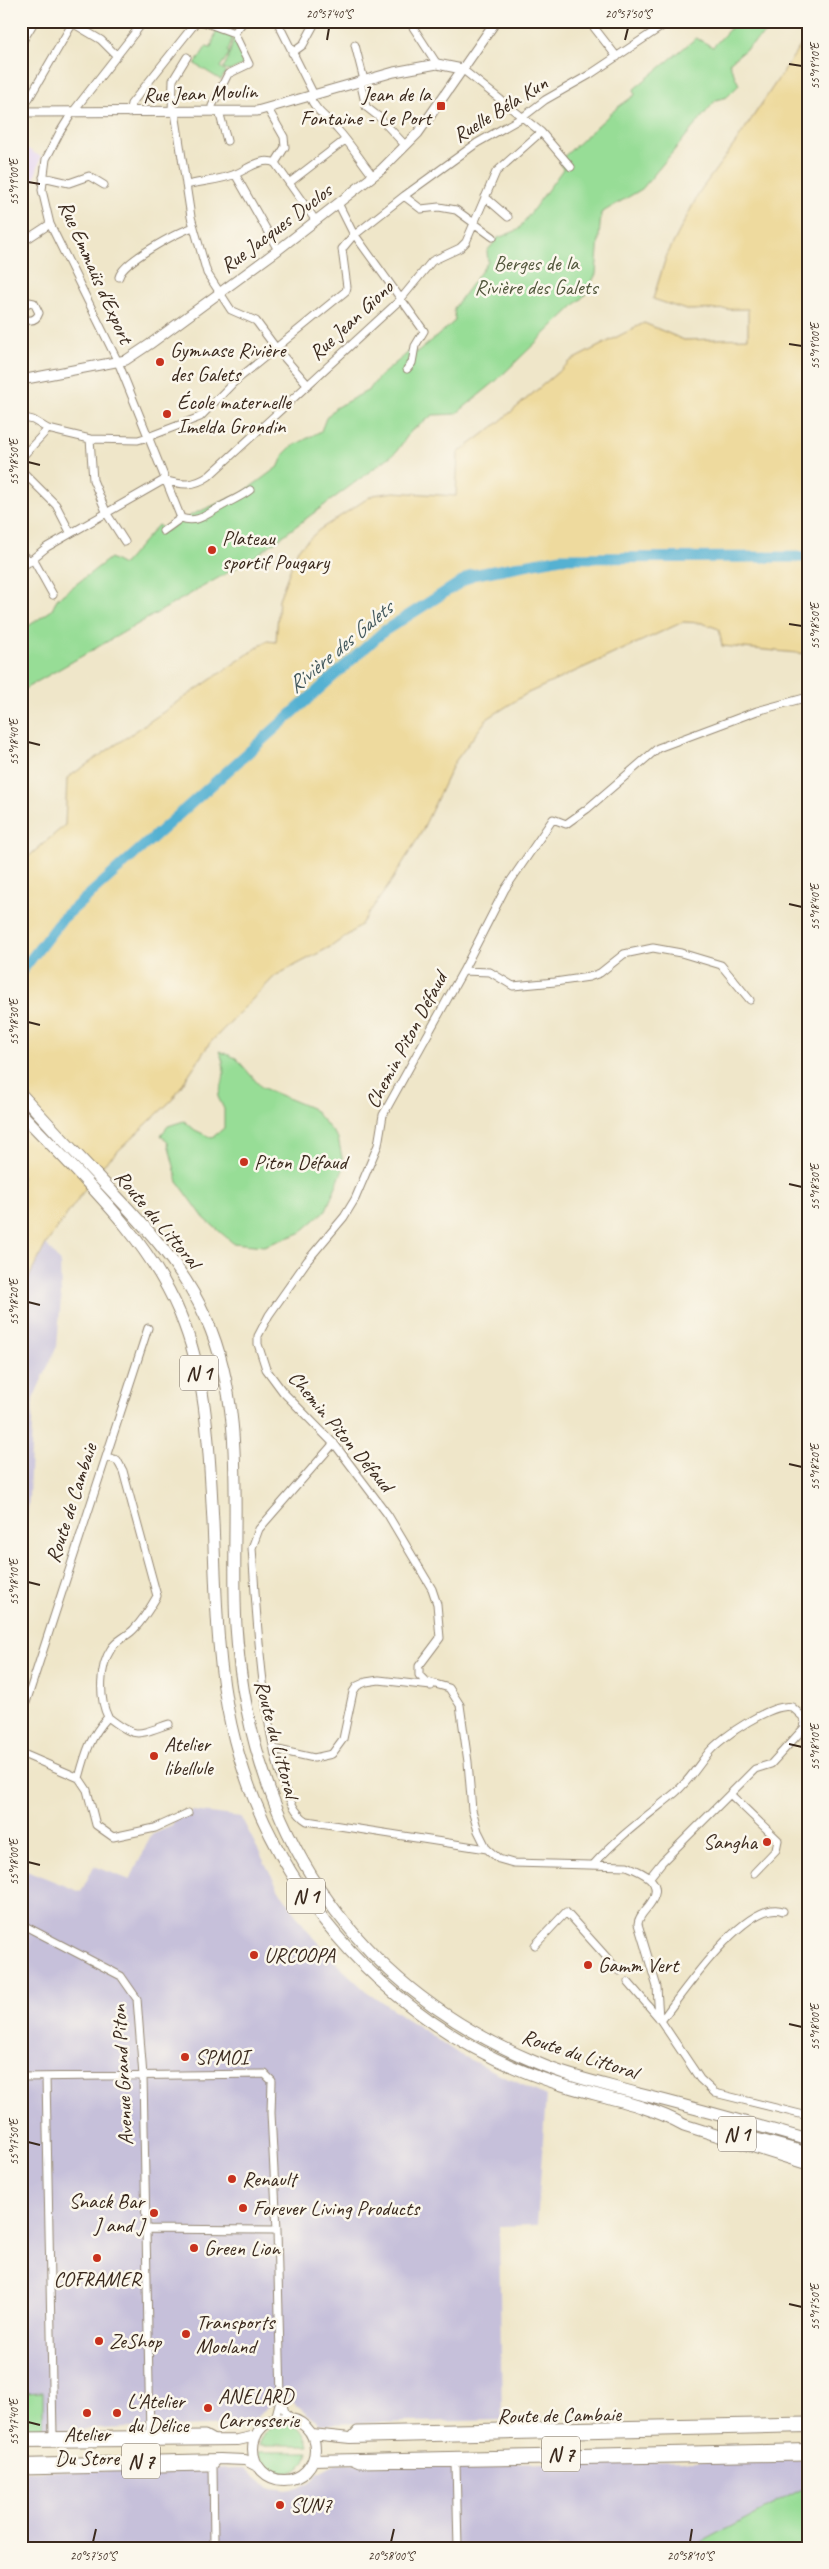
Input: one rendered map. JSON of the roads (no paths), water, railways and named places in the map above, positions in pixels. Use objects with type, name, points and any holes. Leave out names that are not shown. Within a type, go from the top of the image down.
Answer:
[{"type":"highway","name":"Route du Littoral","points":[[21,1094],[120,1200],[169,1257],[193,1293],[209,1327],[224,1370],[230,1404],[234,1454],[235,1599],[242,1688],[251,1732],[273,1802],[285,1830],[321,1892],[355,1935],[384,1966],[442,2013],[498,2046],[572,2076],[808,2140]]},
{"type":"highway","name":"Route du Littoral","points":[[21,1113],[110,1208],[159,1272],[180,1314],[198,1366],[208,1440],[222,1672],[231,1725],[238,1754],[270,1835],[299,1885],[324,1920],[370,1971],[394,1993],[447,2032],[477,2050],[510,2066],[556,2084],[667,2115]]},
{"type":"highway","points":[[667,2115],[684,2125],[808,2164]]},
{"type":"highway","name":"N 1","points":[[667,2115],[808,2153]]},
{"type":"highway","points":[[771,2129],[808,2134]]},
{"type":"main road","points":[[21,41],[33,21]]},
{"type":"main road","points":[[291,2418],[303,2424],[312,2434],[315,2448],[313,2460],[306,2471],[288,2480],[275,2479],[259,2467],[253,2449],[256,2436],[264,2425],[275,2419],[291,2418]]},
{"type":"main road","name":"Route de Cambaie","points":[[312,2434],[350,2438],[806,2425]]},
{"type":"main road","name":"N 7","points":[[21,2442],[238,2440],[256,2436]]},
{"type":"main road","name":"Route de Cambaie","points":[[313,2460],[808,2450]]},
{"type":"main road","name":"N 7","points":[[21,2464],[245,2460],[259,2467]]},
{"type":"street","name":"Rue Emmaüs d'Export","points":[[144,21],[72,113],[46,158],[42,177],[44,204],[50,224],[118,362],[164,480],[181,518]]},
{"type":"street","points":[[129,113],[131,104],[197,21]]},
{"type":"street","points":[[201,21],[234,32],[249,64],[228,74],[212,106],[226,141]]},
{"type":"street","points":[[234,32],[244,21]]},
{"type":"street","points":[[277,21],[314,106],[336,128],[373,176]]},
{"type":"street","points":[[292,52],[303,44],[316,21]]},
{"type":"street","points":[[409,21],[437,64]]},
{"type":"street","name":"Rue Jacques Duclos","points":[[21,380],[118,362],[148,346],[278,250],[373,176],[418,133],[496,21]]},
{"type":"street","points":[[589,21],[616,57]]},
{"type":"street","name":"Ruelle Béla Kun","points":[[276,348],[346,291],[348,287],[342,250],[355,236],[404,196],[477,143],[523,118],[545,100],[616,57],[670,21]]},
{"type":"street","points":[[21,112],[74,23],[101,40],[117,56]]},
{"type":"street","points":[[355,45],[366,107],[379,117],[405,146]]},
{"type":"street","points":[[187,57],[172,80],[174,112],[194,227],[208,273],[219,293],[237,314],[256,320],[276,348],[308,385]]},
{"type":"street","name":"Rue Jean Moulin","points":[[21,112],[129,113],[268,109],[362,80],[437,64],[462,69]]},
{"type":"street","points":[[462,69],[541,132],[571,167]]},
{"type":"street","points":[[268,109],[284,137],[285,147],[275,162]]},
{"type":"street","name":"Rue Jean Giono","points":[[164,480],[188,485],[198,483],[400,300],[432,261],[460,248],[466,242],[500,167],[527,146],[541,132]]},
{"type":"street","points":[[289,183],[345,140]]},
{"type":"street","points":[[186,185],[235,174],[263,161],[275,162]]},
{"type":"street","points":[[275,162],[316,221]]},
{"type":"street","points":[[235,174],[278,250]]},
{"type":"street","points":[[42,177],[69,183],[89,176],[104,184]]},
{"type":"street","points":[[404,196],[420,209],[449,208],[493,236]]},
{"type":"street","points":[[485,197],[508,217]]},
{"type":"street","points":[[338,203],[355,236],[424,332],[416,346],[412,363],[407,369]]},
{"type":"street","points":[[21,243],[50,224]]},
{"type":"street","points":[[119,277],[124,268],[153,248],[194,227]]},
{"type":"street","points":[[21,309],[29,302],[34,303],[38,307],[39,313],[35,320],[31,321],[21,314]]},
{"type":"street","points":[[21,417],[33,420],[48,429],[90,439],[138,440],[200,417],[227,388],[276,348]]},
{"type":"street","points":[[21,458],[48,429]]},
{"type":"street","points":[[90,439],[93,480],[107,514],[125,542]]},
{"type":"street","points":[[21,470],[56,505],[70,532]]},
{"type":"street","points":[[21,568],[47,547],[70,532],[107,514],[164,480]]},
{"type":"street","points":[[163,531],[181,518],[193,520],[210,515],[218,507],[250,490]]},
{"type":"street","points":[[21,552],[32,560],[53,594]]},
{"type":"street","points":[[463,971],[505,889],[553,819],[566,824],[587,810],[658,748],[757,711],[808,697]]},
{"type":"street","name":"Chemin Piton Défaud","points":[[449,1688],[425,1681],[419,1675],[419,1666],[440,1638],[437,1604],[432,1589],[388,1515],[334,1444],[283,1392],[266,1369],[260,1356],[258,1336],[269,1315],[296,1276],[344,1217],[355,1199],[378,1145],[387,1108],[463,971],[490,972],[513,986],[555,982],[589,977],[600,973],[624,954],[646,949],[681,953],[721,965],[750,1000]]},
{"type":"street","name":"Route de Cambaie","points":[[21,1718],[148,1328]]},
{"type":"street","points":[[334,1444],[259,1529],[252,1548],[261,1674],[274,1749],[283,1781],[296,1812],[307,1822],[487,1849]]},
{"type":"street","points":[[106,1457],[117,1460],[123,1471],[157,1596],[147,1614],[134,1630],[111,1647],[105,1661],[102,1699],[108,1717],[125,1730],[138,1734],[169,1724]]},
{"type":"street","points":[[274,1749],[314,1758],[332,1754],[343,1739],[353,1692],[357,1686],[366,1682],[379,1680],[449,1688],[460,1705],[472,1810],[487,1849],[499,1859],[513,1863],[627,1866],[650,1877],[656,1891],[653,1900],[639,1918],[638,1924],[657,1987],[660,2020]]},
{"type":"street","points":[[594,1864],[630,1829],[676,1792],[718,1744],[765,1713],[788,1706],[795,1709],[804,1718],[804,1728],[771,1764],[755,1769],[662,1862],[650,1877]]},
{"type":"street","points":[[79,1778],[86,1749],[94,1733],[108,1717]]},
{"type":"street","points":[[21,1753],[79,1778],[88,1790],[96,1825],[113,1837],[155,1828],[188,1813]]},
{"type":"street","points":[[730,1794],[778,1840],[776,1850],[754,1873]]},
{"type":"street","points":[[660,2020],[714,1951],[726,1943],[745,1922],[766,1910],[775,1908],[783,1911]]},
{"type":"street","points":[[535,1945],[566,1912],[619,1971]]},
{"type":"street","name":"Avenue Grand Piton","points":[[21,1924],[110,1969],[121,1976],[134,1991],[139,2015],[143,2076],[150,2435]]},
{"type":"street","points":[[628,1982],[660,2020],[700,2079],[714,2093],[808,2116]]},
{"type":"street","points":[[21,2077],[265,2074],[272,2081],[271,2113],[277,2230],[280,2400],[275,2419]]},
{"type":"street","points":[[46,2077],[53,2435]]},
{"type":"street","points":[[146,2229],[277,2230]]},
{"type":"street","points":[[280,2400],[285,2412],[291,2418]]},
{"type":"street","points":[[21,2436],[205,2434],[217,2440]]},
{"type":"street","points":[[348,2458],[359,2464],[808,2456]]},
{"type":"street","points":[[21,2471],[216,2462],[214,2543],[211,2548]]},
{"type":"street","points":[[456,2463],[458,2548]]},
{"type":"waterway","name":"Rivière des Galets","points":[[21,972],[61,920],[384,631],[472,575],[561,558],[808,557]]},
{"type":"place","name":"Jean de la Fontaine - Le Port","points":[[441,106]]},
{"type":"place","name":"Gymnase Rivière des Galets","points":[[160,362]]},
{"type":"place","name":"École maternelle Imelda Grondin","points":[[167,414]]},
{"type":"place","name":"Plateau sportif Pougary","points":[[212,550]]},
{"type":"place","name":"Piton Défaud","points":[[244,1162]]},
{"type":"place","name":"Atelier libellule","points":[[154,1756]]},
{"type":"place","name":"Sangha","points":[[767,1842]]},
{"type":"place","name":"URCOOPA","points":[[254,1955]]},
{"type":"place","name":"Gamm Vert","points":[[588,1965]]},
{"type":"place","name":"SPMOI","points":[[185,2057]]},
{"type":"place","name":"Renault","points":[[232,2179]]},
{"type":"place","name":"Forever Living Products","points":[[243,2208]]},
{"type":"place","name":"Snack Bar J and J","points":[[154,2213]]},
{"type":"place","name":"Green Lion","points":[[194,2248]]},
{"type":"place","name":"COFRAMER","points":[[97,2258]]},
{"type":"place","name":"Transports Mooland","points":[[186,2334]]},
{"type":"place","name":"ZeShop","points":[[99,2341]]},
{"type":"place","name":"ANELARD Carrosserie","points":[[208,2408]]},
{"type":"place","name":"Atelier Du Store","points":[[87,2413]]},
{"type":"place","name":"L'Atelier du Délice","points":[[117,2413]]},
{"type":"place","name":"SUN7","points":[[280,2505]]},
{"type":"park label","name":"Berges de la Rivière des Galets","points":[[536,275]]}]
